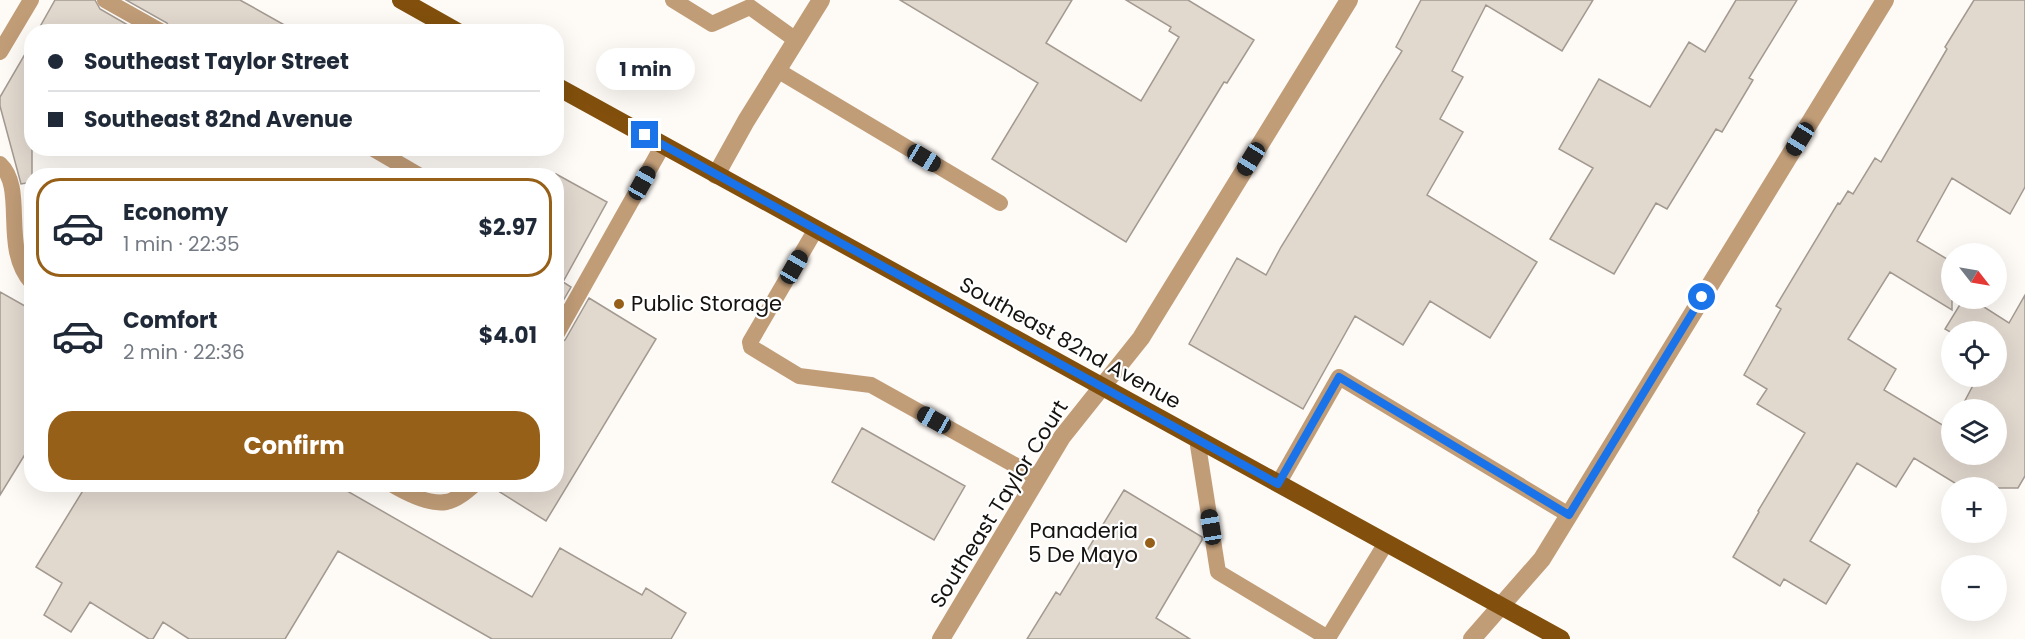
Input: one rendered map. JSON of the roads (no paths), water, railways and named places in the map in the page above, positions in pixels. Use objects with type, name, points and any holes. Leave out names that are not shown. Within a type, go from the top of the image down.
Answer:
[{"type":"main road","points":[[401,0],[444,24]]},
{"type":"main road","name":"Southeast 82nd Avenue","points":[[564,90],[1561,639]]},
{"type":"street","points":[[716,175],[821,0]]},
{"type":"street","name":"Southeast Taylor Court","points":[[941,639],[1062,437],[1141,338],[1349,0]]},
{"type":"street","points":[[1472,639],[1542,559],[1885,0]]},
{"type":"lane","points":[[0,52],[31,0]]},
{"type":"lane","points":[[105,0],[148,24]]},
{"type":"lane","points":[[673,0],[712,24],[750,7],[796,40]]},
{"type":"lane","points":[[777,70],[1000,203]]},
{"type":"lane","points":[[564,321],[663,145]]},
{"type":"lane","points":[[386,156],[406,168]]},
{"type":"lane","points":[[0,164],[4,168],[10,187],[5,214],[6,247],[12,266],[24,276]]},
{"type":"lane","points":[[816,229],[750,342],[751,347],[799,376],[871,385],[1038,478]]},
{"type":"lane","points":[[1278,484],[1339,377],[1569,515]]},
{"type":"lane","points":[[1197,439],[1218,572],[1328,638],[1386,543]]},
{"type":"lane","points":[[405,492],[430,500],[446,502],[466,492]]},
{"type":"place","name":"Public Storage","points":[[619,304]]},
{"type":"place","name":"Panaderia 5 De Mayo","points":[[1150,543]]}]
